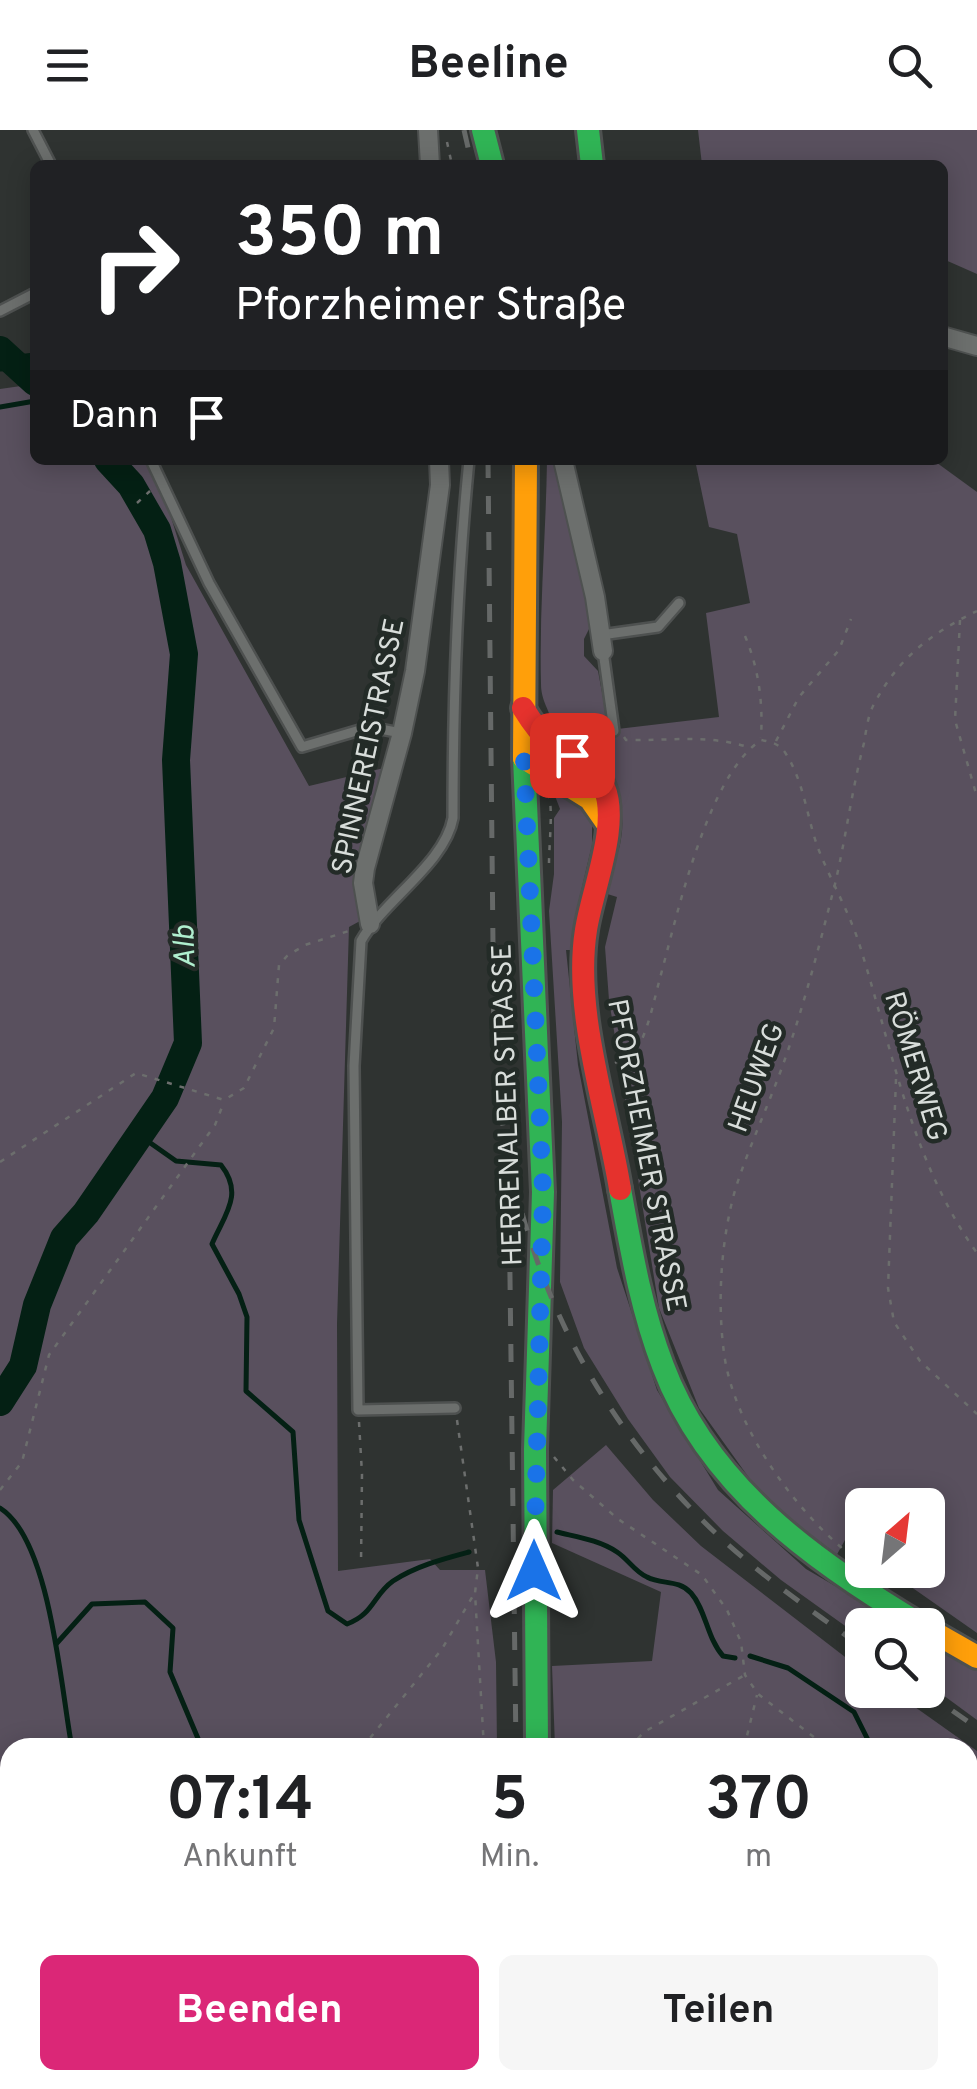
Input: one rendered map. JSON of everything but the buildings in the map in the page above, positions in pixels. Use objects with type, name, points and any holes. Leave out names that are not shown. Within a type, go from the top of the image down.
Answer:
[{"type":"main road","points":[[483,130],[491,160]]},
{"type":"main road","points":[[588,130],[591,160]]},
{"type":"main road","name":"HERRENALBER STRASSE","points":[[526,465],[522,708],[543,1192],[534,1449],[536,1738]]},
{"type":"main road","points":[[522,708],[556,748],[524,758]]},
{"type":"main road","name":"PFORZHEIMER STRASSE","points":[[556,748],[589,768],[604,784],[608,799],[584,949],[585,983],[644,1305],[662,1362],[681,1404],[724,1470],[780,1530],[844,1580],[892,1608]]},
{"type":"main road","points":[[524,758],[590,800],[606,822]]},
{"type":"main road","points":[[526,828],[548,793],[569,784]]},
{"type":"main road","points":[[945,1638],[977,1656]]},
{"type":"street","points":[[428,130],[430,160]]},
{"type":"street","points":[[948,338],[977,346]]},
{"type":"street","name":"SPINNEREISTRASSE","points":[[370,924],[364,868],[415,671],[436,522],[439,465]]},
{"type":"street","points":[[564,465],[602,643]]},
{"type":"lane","points":[[33,130],[48,160]]},
{"type":"lane","points":[[0,311],[30,296]]},
{"type":"lane","points":[[153,465],[209,583],[302,747],[370,727],[402,733]]},
{"type":"lane","points":[[455,1408],[358,1410],[354,1066],[358,951],[370,924],[449,838],[453,818],[452,688],[459,557],[469,465]]},
{"type":"lane","points":[[614,731],[602,643],[658,627],[679,603]]},
{"type":"path","points":[[444,130],[451,160]]},
{"type":"path","points":[[136,503],[142,498]]},
{"type":"path","name":"HEUWEG","points":[[845,1549],[822,1528],[756,1446],[736,1400],[724,1353],[723,1262],[735,1190],[786,1056],[835,883],[872,708],[912,650],[940,629],[977,610]]},
{"type":"path","points":[[599,1065],[617,1062],[636,1050],[706,826],[726,782],[750,748],[761,740],[775,742],[798,697],[839,650],[851,619]]},
{"type":"path","points":[[960,619],[954,720],[977,797]]},
{"type":"path","points":[[745,636],[760,688],[761,740]]},
{"type":"path","points":[[614,731],[621,732],[626,740],[704,737],[750,748]]},
{"type":"path","name":"RÖMERWEG","points":[[775,742],[785,751],[793,769],[818,848],[857,937],[896,1076],[926,1162],[958,1226],[977,1253]]},
{"type":"path","points":[[0,1490],[22,1462],[49,1355],[215,1124],[224,1100],[244,1088],[274,1028],[279,965],[305,946],[370,924]]},
{"type":"path","points":[[0,1162],[136,1072],[224,1100]]},
{"type":"path","points":[[896,1076],[888,1288],[894,1322],[920,1361],[977,1414]]},
{"type":"path","points":[[455,1408],[478,1568],[475,1593],[483,1738]]},
{"type":"path","points":[[358,1410],[361,1564]]},
{"type":"path","points":[[547,1451],[618,1519],[680,1558],[716,1590],[741,1642],[745,1675],[758,1694],[815,1738]]},
{"type":"path","points":[[372,1738],[442,1650],[475,1593]]},
{"type":"path","points":[[638,1738],[745,1675]]},
{"type":"path","points":[[747,1738],[758,1694]]},
{"type":"shaded area","points":[[698,130],[977,130],[977,274],[948,261],[948,160],[701,160]]},
{"type":"shaded area","points":[[30,385],[30,465],[148,465],[160,482],[186,565],[309,786],[384,768],[358,872],[360,921],[349,927],[337,1324],[338,1571],[430,1559],[440,1570],[485,1570],[496,1662],[497,1738],[0,1738],[0,389]]},
{"type":"shaded area","points":[[547,465],[555,465],[593,621],[584,639],[584,656],[598,671],[609,730],[719,717],[706,613],[750,603],[737,534],[709,527],[696,465],[940,465],[977,492],[977,1633],[913,1588],[945,1588],[945,1488],[845,1488],[845,1540],[835,1558],[762,1496],[699,1408],[659,1308],[609,1000],[605,947],[617,897],[601,892],[620,845],[622,813],[615,788],[602,766],[582,749],[553,735],[542,691]]},
{"type":"shaded area","points":[[567,795],[578,801],[592,824],[592,845],[577,908],[573,950],[566,950],[578,1065],[617,1268],[657,1390],[718,1490],[806,1569],[873,1608],[845,1608],[845,1626],[781,1580],[723,1531],[670,1477],[584,1348],[560,1282],[562,1122],[549,911],[554,874],[554,818],[560,809],[555,796]]},
{"type":"shaded area","points":[[606,1445],[653,1500],[701,1546],[845,1657],[845,1708],[916,1708],[959,1738],[555,1738],[552,1666],[652,1661],[661,1592],[552,1543],[553,1490]]},
{"type":"shaded area","points":[[945,1650],[977,1668],[977,1720],[945,1696]]},
{"type":"waterway","name":"Alb","points":[[0,350],[30,377]]},
{"type":"waterway","name":"Alb","points":[[0,364],[30,361]]},
{"type":"waterway","points":[[0,407],[30,402]]},
{"type":"waterway","name":"Alb","points":[[0,1402],[23,1366],[37,1305],[64,1238],[86,1213],[165,1098],[188,1043],[176,760],[184,654],[157,530],[131,485],[113,465]]},
{"type":"waterway","points":[[139,1135],[176,1161],[221,1165],[228,1175],[230,1204],[212,1244],[247,1317],[246,1391],[293,1432],[299,1520],[328,1611],[347,1624],[363,1615],[386,1586],[402,1576],[469,1552]]},
{"type":"waterway","points":[[0,1508],[17,1525],[42,1583],[70,1738]]},
{"type":"waterway","points":[[557,1532],[603,1545],[643,1575],[686,1589],[700,1607],[718,1649],[723,1656],[735,1658]]},
{"type":"waterway","points":[[57,1643],[92,1604],[145,1602],[173,1628],[170,1672],[198,1738]]},
{"type":"waterway","points":[[750,1656],[788,1668],[854,1712],[867,1738]]},
{"type":"railway","points":[[464,130],[471,160]]},
{"type":"railway","points":[[488,465],[494,1042],[501,1114],[514,1184],[534,1250],[559,1314],[590,1375],[628,1434],[673,1489],[724,1541],[845,1635]]},
{"type":"railway","points":[[509,1200],[516,1738]]},
{"type":"railway","points":[[945,1705],[977,1728]]},
{"type":"traffic: fast","points":[[483,130],[491,160]]},
{"type":"traffic: fast","points":[[588,130],[591,160]]},
{"type":"traffic: fast","points":[[524,758],[543,1192],[535,1449],[537,1738]]},
{"type":"traffic: fast","points":[[620,1189],[637,1279],[655,1344],[683,1409],[707,1448],[769,1517],[842,1575],[893,1608]]},
{"type":"traffic: slow","points":[[524,758],[526,465]]},
{"type":"traffic: slow","points":[[524,758],[590,799],[606,822]]},
{"type":"traffic: slow","points":[[945,1639],[977,1657]]},
{"type":"traffic: jam","points":[[523,708],[548,740],[595,773],[608,802],[607,838],[583,961],[593,1060],[620,1189]]},
{"type":"route","points":[[534,1571],[543,1192],[524,758],[556,748],[572,755]]}]
